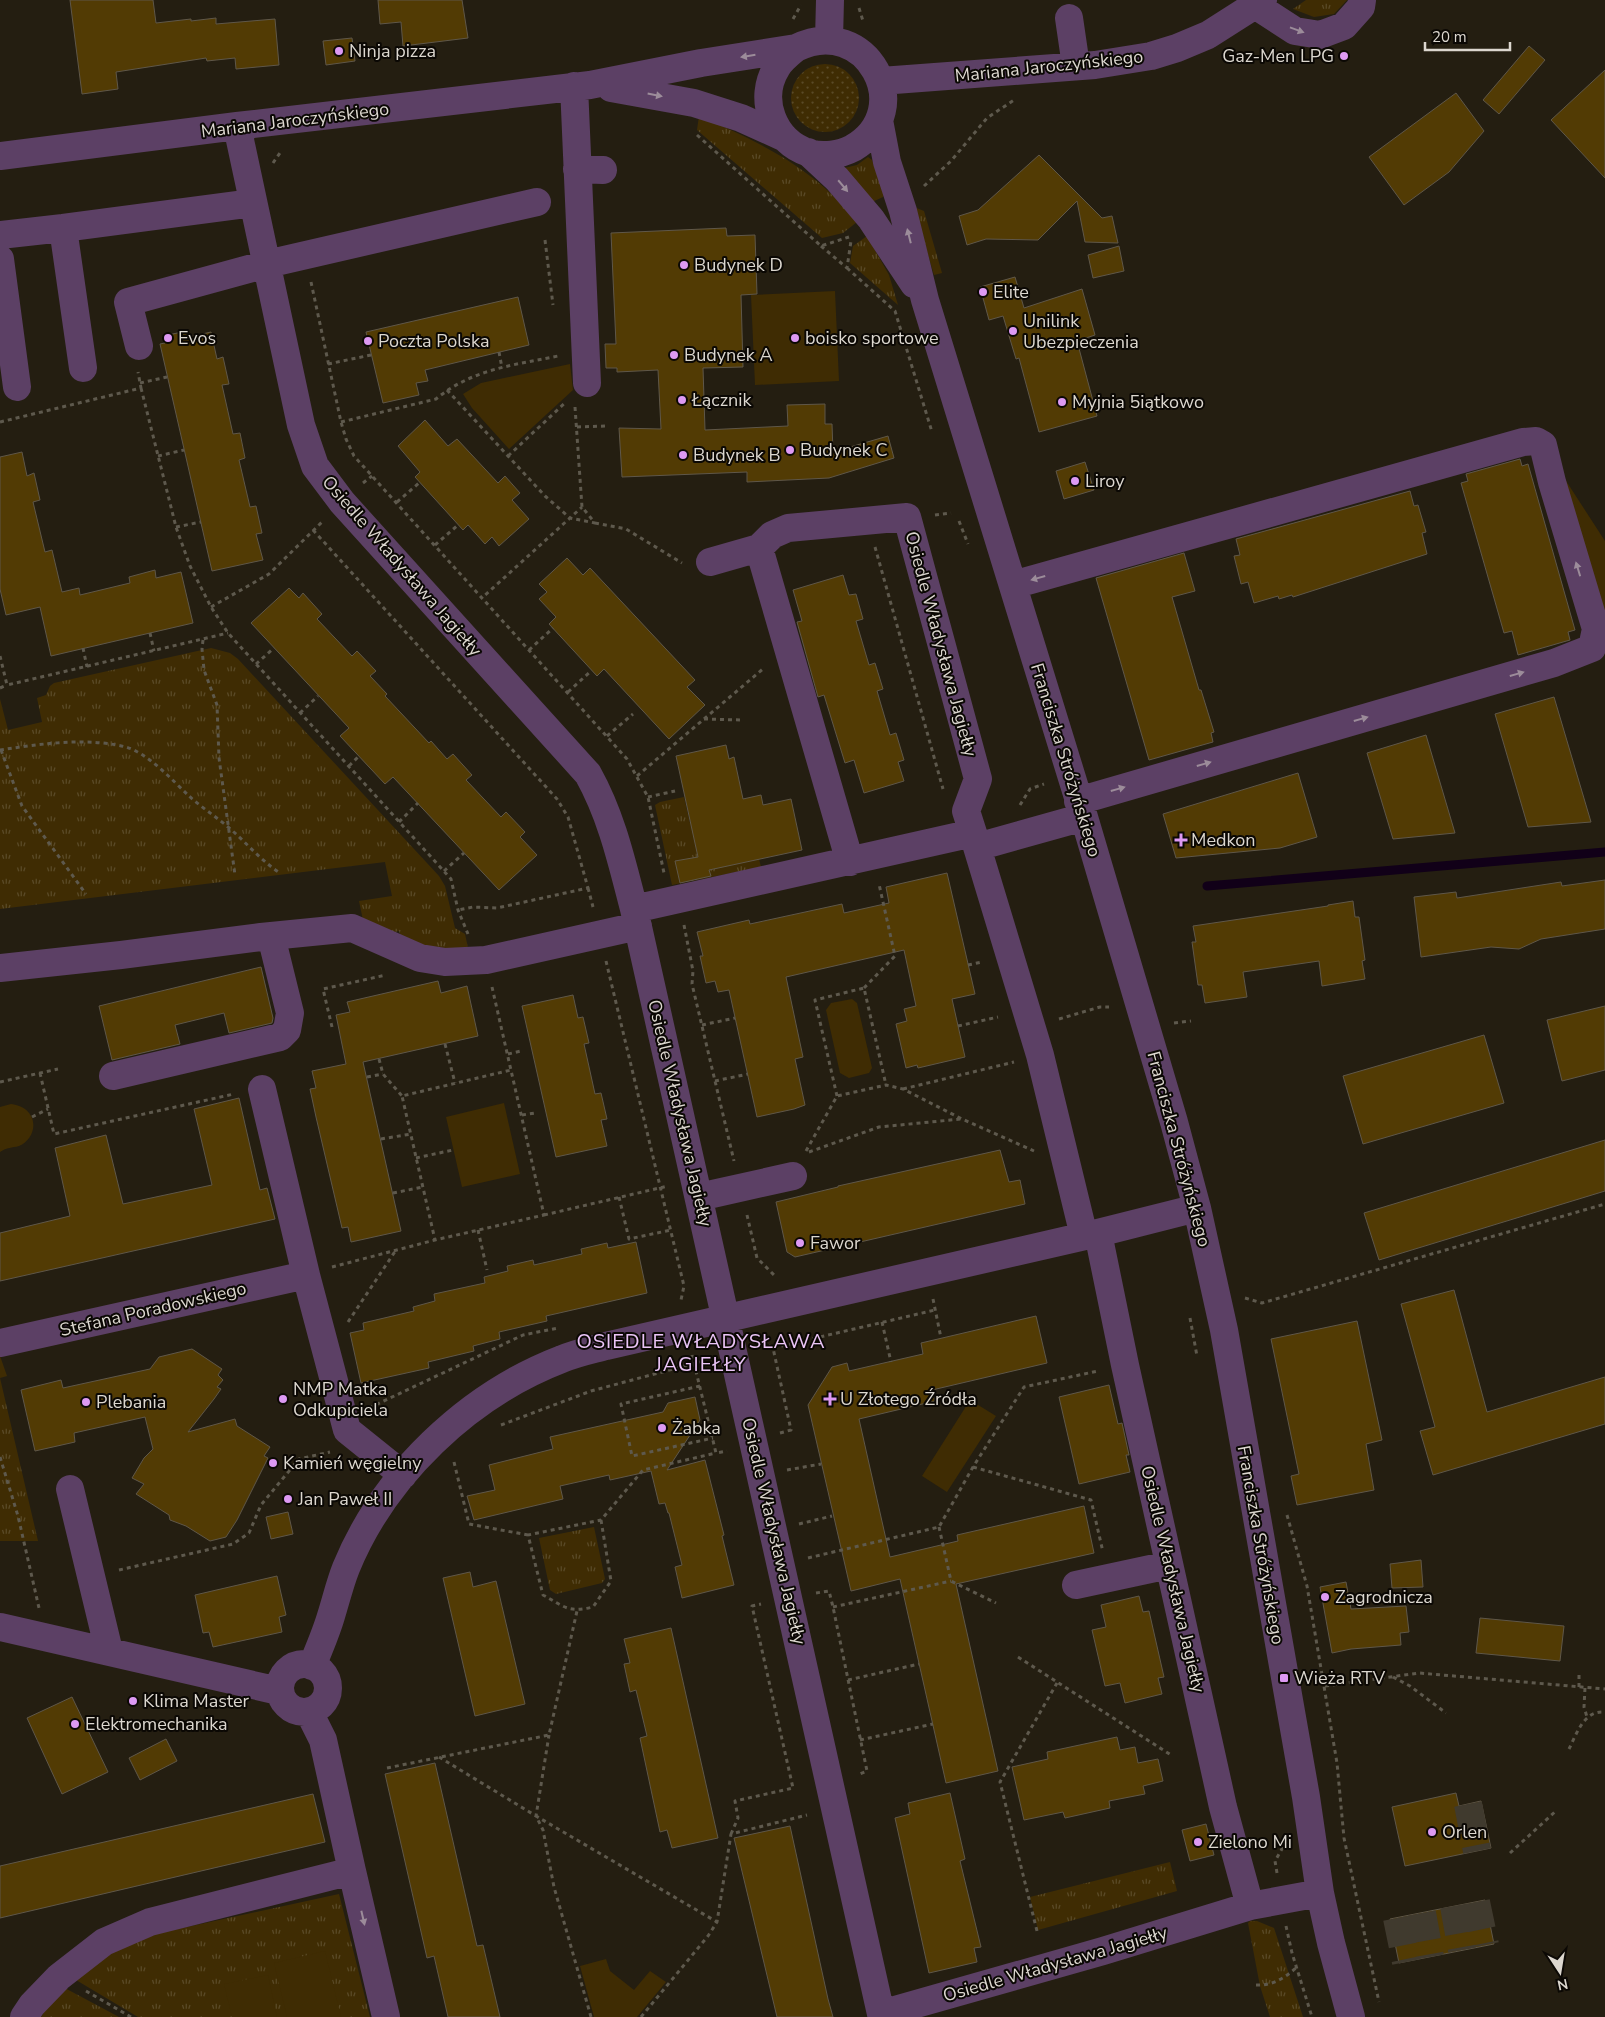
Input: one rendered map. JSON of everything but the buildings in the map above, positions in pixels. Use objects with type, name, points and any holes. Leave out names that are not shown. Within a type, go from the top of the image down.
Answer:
[{"type":"street","points":[[828,40],[830,0]]},
{"type":"street","points":[[1259,2],[1295,31],[1320,35],[1344,26],[1361,7],[1362,0]]},
{"type":"street","name":"Mariana Jaroczyńskiego","points":[[881,81],[1076,66],[1152,56],[1208,35],[1259,2]]},
{"type":"street","points":[[1069,18],[1076,66]]},
{"type":"street","points":[[828,40],[846,44],[861,52],[873,65],[881,81],[883,102],[879,120],[867,138],[850,150],[829,155],[808,152],[794,146],[783,137],[770,115],[768,89],[778,66],[796,48],[806,43],[828,40]]},
{"type":"street","name":"Mariana Jaroczyńskiego","points":[[0,156],[582,85],[796,48]]},
{"type":"street","points":[[581,389],[585,350],[579,201],[590,170],[582,85]]},
{"type":"street","name":"Mariana Jaroczyńskiego","points":[[582,85],[694,103],[741,118],[783,137]]},
{"type":"street","name":"Franciszka Stróżyńskiego","points":[[879,120],[887,162],[900,202],[925,300],[1081,809],[1174,1122],[1197,1208],[1224,1330],[1306,1797],[1320,1893],[1330,1943],[1351,2017]]},
{"type":"street","name":"Osiedle Władysława Jagiełły","points":[[237,126],[301,426],[315,466],[342,502],[588,774],[602,799],[612,828],[636,918],[697,1188],[880,2015],[1104,1951],[1250,1906],[1223,1806],[1125,1365],[1091,1235],[1032,1027],[966,811],[978,779],[907,518],[788,528],[772,534],[759,548],[710,562]]},
{"type":"street","name":"Franciszka Stróżyńskiego","points":[[808,152],[837,179],[870,219],[925,300]]},
{"type":"street","points":[[139,346],[128,302],[267,264],[537,202]]},
{"type":"street","points":[[0,236],[253,203]]},
{"type":"street","points":[[64,228],[82,368]]},
{"type":"street","points":[[0,258],[17,387]]},
{"type":"street","points":[[0,968],[352,928],[420,958],[446,962],[478,950],[636,918],[674,901],[850,862],[975,840],[1554,663],[1592,648],[1596,629],[1552,482],[1543,445],[1536,441],[1523,442],[1013,585]]},
{"type":"street","points":[[759,548],[850,862]]},
{"type":"street","points":[[113,1076],[280,1037],[287,1030],[290,1013],[271,936]]},
{"type":"street","points":[[262,1089],[306,1274],[347,1430],[403,1475]]},
{"type":"street","points":[[697,1188],[793,1176]]},
{"type":"street","points":[[312,1666],[346,1568],[370,1519],[403,1475],[437,1438],[466,1414],[512,1382],[570,1356],[606,1346],[1091,1235],[1197,1208]]},
{"type":"street","name":"Stefana Poradowskiego","points":[[0,1343],[306,1274]]},
{"type":"street","points":[[70,1488],[109,1651]]},
{"type":"street","points":[[1076,1585],[1169,1565]]},
{"type":"street","points":[[0,1627],[279,1691]]},
{"type":"street","points":[[295,1665],[312,1666],[320,1670],[325,1677],[328,1686],[327,1695],[317,1709],[309,1712],[297,1712],[289,1708],[282,1699],[279,1691],[281,1679],[295,1665]]},
{"type":"street","points":[[309,1712],[324,1740],[386,2017]]},
{"type":"street","points":[[24,2017],[32,2005],[59,1977],[104,1942],[150,1922],[352,1871]]},
{"type":"street","points":[[1250,1906],[1320,1893]]},
{"type":"path","points":[[919,189],[952,161],[987,118],[1018,98]]},
{"type":"path","points":[[693,132],[894,312],[932,432]]},
{"type":"path","points":[[821,246],[852,235],[847,268]]},
{"type":"path","points":[[544,240],[553,307]]},
{"type":"path","points":[[305,255],[341,422],[354,456],[628,759],[648,797],[668,890],[683,922],[693,972],[692,984],[702,1025],[735,1018]]},
{"type":"path","points":[[341,422],[436,399],[447,390],[478,373],[585,350]]},
{"type":"path","points":[[499,352],[502,368]]},
{"type":"path","points":[[328,364],[371,355]]},
{"type":"path","points":[[140,383],[168,377]]},
{"type":"path","points":[[141,388],[176,527],[190,566],[210,607],[228,633],[451,879],[458,910],[478,950],[508,1054],[544,1215]]},
{"type":"path","points":[[581,389],[577,427],[582,507],[595,522]]},
{"type":"path","points":[[508,456],[581,389]]},
{"type":"path","points":[[447,390],[545,496],[570,518],[626,529],[687,566],[710,562]]},
{"type":"path","points":[[577,427],[605,426]]},
{"type":"path","points":[[158,456],[184,450]]},
{"type":"path","points":[[210,607],[269,574],[342,502],[372,476]]},
{"type":"path","points":[[396,502],[419,483]]},
{"type":"path","points":[[483,598],[582,507]]},
{"type":"path","points":[[868,521],[944,792]]},
{"type":"path","points":[[176,527],[201,522]]},
{"type":"path","points":[[435,545],[458,525]]},
{"type":"path","points":[[313,530],[557,800],[568,817],[588,888],[497,908],[473,907],[458,910]]},
{"type":"path","points":[[529,650],[553,628]]},
{"type":"path","points":[[150,633],[154,651]]},
{"type":"path","points":[[0,688],[228,633]]},
{"type":"path","points":[[203,639],[204,670],[217,705],[220,758],[234,875]]},
{"type":"path","points":[[82,648],[87,666]]},
{"type":"path","points":[[256,664],[274,648]]},
{"type":"path","points":[[637,776],[788,648]]},
{"type":"path","points":[[0,656],[7,685]]},
{"type":"path","points":[[568,692],[591,671]]},
{"type":"path","points":[[300,713],[318,696]]},
{"type":"path","points":[[607,736],[633,714]]},
{"type":"path","points":[[704,719],[741,720]]},
{"type":"path","points":[[86,894],[22,806],[0,750],[37,744],[99,742],[128,748],[153,762],[198,804],[228,827],[264,862],[280,873]]},
{"type":"path","points":[[348,766],[359,756]]},
{"type":"path","points":[[648,797],[675,792]]},
{"type":"path","points":[[399,822],[418,803]]},
{"type":"path","points":[[444,871],[464,853]]},
{"type":"path","points":[[878,878],[895,956],[864,988],[815,1000],[837,1096],[804,1154],[880,1127],[962,1119]]},
{"type":"path","points":[[606,960],[659,1188],[684,1286],[680,1301]]},
{"type":"path","points":[[968,964],[989,960]]},
{"type":"path","points":[[332,1027],[323,989],[389,974]]},
{"type":"path","points":[[864,988],[886,1085]]},
{"type":"path","points":[[1032,1027],[1100,1007],[1109,1007]]},
{"type":"path","points":[[958,1026],[1005,1016]]},
{"type":"path","points":[[1174,1023],[1191,1021]]},
{"type":"path","points":[[445,1044],[455,1083]]},
{"type":"path","points":[[508,1054],[522,1051]]},
{"type":"path","points":[[379,1059],[383,1074],[402,1096],[435,1240]]},
{"type":"path","points":[[903,1089],[1018,1061]]},
{"type":"path","points":[[0,1082],[58,1069]]},
{"type":"path","points":[[402,1096],[511,1070]]},
{"type":"path","points":[[40,1073],[54,1134],[262,1089]]},
{"type":"path","points":[[367,1077],[383,1074]]},
{"type":"path","points":[[715,1081],[748,1074]]},
{"type":"path","points":[[837,1096],[886,1085],[903,1089],[962,1119],[1037,1152]]},
{"type":"path","points":[[32,1117],[48,1109]]},
{"type":"path","points":[[522,1115],[535,1113]]},
{"type":"path","points":[[381,1140],[411,1134]]},
{"type":"path","points":[[416,1158],[453,1150]]},
{"type":"path","points":[[393,1193],[423,1187]]},
{"type":"path","points":[[306,1274],[435,1240],[659,1188],[697,1188]]},
{"type":"path","points":[[619,1197],[629,1239],[670,1230]]},
{"type":"path","points":[[1244,1298],[1262,1303],[1605,1204]]},
{"type":"path","points":[[478,1230],[487,1270]]},
{"type":"path","points":[[346,1324],[396,1250]]},
{"type":"path","points":[[773,1348],[935,1310],[941,1338]]},
{"type":"path","points":[[1189,1315],[1199,1363]]},
{"type":"path","points":[[882,1322],[891,1362]]},
{"type":"path","points":[[762,1341],[773,1348],[791,1430],[774,1434]]},
{"type":"path","points":[[695,1363],[716,1453]]},
{"type":"path","points":[[951,1581],[939,1527],[973,1467],[1024,1387],[1125,1365]]},
{"type":"path","points":[[497,1427],[591,1391],[672,1368]]},
{"type":"path","points":[[700,1386],[621,1404],[632,1456],[713,1438]]},
{"type":"path","points":[[91,1576],[233,1544],[249,1533],[261,1505],[299,1459],[335,1451],[347,1430]]},
{"type":"path","points":[[452,1454],[469,1524],[528,1535],[601,1520],[643,1470],[730,1450]]},
{"type":"path","points":[[0,1456],[18,1516],[38,1636]]},
{"type":"path","points":[[782,1471],[821,1464]]},
{"type":"path","points":[[973,1467],[1091,1500],[1104,1555]]},
{"type":"path","points":[[793,1525],[832,1516]]},
{"type":"path","points":[[528,1535],[543,1595],[567,1608],[577,1611],[593,1607],[611,1581],[601,1520]]},
{"type":"path","points":[[801,1560],[939,1527]]},
{"type":"path","points":[[833,1607],[951,1581],[996,1603]]},
{"type":"path","points":[[809,1594],[829,1591],[833,1607],[867,1772],[850,1777]]},
{"type":"path","points":[[641,2017],[708,1936],[717,1922],[731,1834],[738,1818],[736,1801],[793,1788],[752,1606],[770,1602]]},
{"type":"path","points":[[577,1611],[549,1735],[536,1816],[543,1830],[554,1887],[591,2017]]},
{"type":"path","points":[[1018,1657],[1171,1755]]},
{"type":"path","points":[[848,1680],[919,1664]]},
{"type":"path","points":[[1579,1672],[1579,1687]]},
{"type":"path","points":[[1325,1686],[1419,1673],[1605,1689]]},
{"type":"path","points":[[1392,1677],[1410,1686],[1446,1712]]},
{"type":"path","points":[[1036,1931],[1000,1782],[1057,1683]]},
{"type":"path","points":[[1585,1687],[1584,1708],[1587,1717]]},
{"type":"path","points":[[1569,1749],[1587,1717],[1598,1711],[1605,1712]]},
{"type":"path","points":[[860,1740],[933,1724]]},
{"type":"path","points":[[387,1768],[549,1735]]},
{"type":"path","points":[[439,1757],[717,1922]]},
{"type":"path","points":[[1510,1853],[1556,1810]]},
{"type":"path","points":[[731,1834],[812,1814]]},
{"type":"path","points":[[1283,1844],[1275,1861],[1288,1938],[1312,2017]]},
{"type":"path","points":[[1364,1935],[1380,2008]]},
{"type":"path","points":[[1256,1985],[1265,1985],[1286,1977],[1297,1967]]},
{"type":"path","points":[[59,1977],[131,2017]]},
{"type":"green space","points":[[1306,0],[1347,0],[1334,14],[1314,17],[1293,9]]},
{"type":"green space","points":[[825,64],[838,66],[849,74],[857,85],[859,98],[857,111],[849,122],[838,130],[825,132],[812,130],[801,122],[793,111],[791,98],[793,85],[801,74],[812,66]]},
{"type":"green space","points":[[699,116],[785,158],[805,172],[841,203],[857,222],[843,233],[822,238],[697,130]]},
{"type":"green space","points":[[868,157],[872,160],[884,194],[883,197],[872,202],[844,168],[857,165]]},
{"type":"green space","points":[[914,207],[924,211],[942,273],[934,275]]},
{"type":"green space","points":[[867,236],[889,275],[898,305],[850,263],[853,246]]},
{"type":"green space","name":"boisko sportowe","points":[[835,291],[839,381],[755,385],[751,295]]},
{"type":"green space","points":[[570,364],[573,390],[509,449],[472,408],[463,394],[481,383]]},
{"type":"green space","points":[[1559,470],[1605,541],[1605,630]]},
{"type":"green space","points":[[211,648],[230,653],[238,659],[439,876],[445,886],[455,928],[465,934],[468,948],[410,966],[399,931],[367,939],[359,901],[392,896],[385,862],[0,909],[0,699],[8,730],[42,722],[37,698],[46,695],[50,686],[54,683]]},
{"type":"green space","points":[[684,797],[690,823],[704,820],[759,859],[761,867],[672,885],[655,805],[660,802]]},
{"type":"green space","points":[[852,999],[857,1003],[872,1068],[869,1073],[849,1078],[840,1073],[826,1010],[831,1003]]},
{"type":"green space","points":[[504,1103],[520,1174],[462,1187],[446,1117]]},
{"type":"green space","points":[[11,1104],[20,1106],[27,1111],[33,1120],[33,1129],[30,1137],[23,1144],[0,1152],[0,1107]]},
{"type":"green space","points":[[0,1356],[7,1376],[0,1378]]},
{"type":"green space","points":[[0,1378],[38,1541],[0,1541]]},
{"type":"green space","points":[[970,1400],[996,1416],[947,1492],[922,1476]]},
{"type":"green space","points":[[594,1527],[605,1579],[602,1583],[556,1594],[550,1590],[539,1538]]},
{"type":"green space","points":[[1170,1862],[1177,1891],[1038,1930],[1030,1897]]},
{"type":"green space","points":[[339,1894],[370,2017],[138,2017],[71,1977],[115,1950],[159,1933]]},
{"type":"green space","points":[[1250,1921],[1257,1921],[1274,1928],[1303,2017],[1270,2017],[1260,1986],[1248,1923]]},
{"type":"green space","points":[[325,1951],[341,2017],[287,2017],[274,1963]]},
{"type":"green space","points":[[606,1959],[610,1971],[634,1990],[650,1971],[666,1982],[637,2017],[594,2017],[580,1966]]},
{"type":"green space","points":[[268,1975],[277,2017],[232,2017],[224,1984]]},
{"type":"green space","points":[[61,1986],[119,2017],[41,2017]]},
{"type":"waterway","points":[[1207,886],[1605,852]]},
{"type":"tunnel","points":[[1468,1804],[1477,1851]]},
{"type":"tunnel","points":[[1476,1902],[1485,1945]]},
{"type":"tunnel","points":[[1454,1906],[1462,1950]]},
{"type":"tunnel","points":[[1422,1913],[1430,1957]]},
{"type":"tunnel","points":[[1397,1918],[1406,1962]]},
{"type":"place","name":"Ninja pizza","points":[[339,51]]},
{"type":"place","name":"Gaz-Men LPG","points":[[1344,56]]},
{"type":"place","name":"Budynek D","points":[[684,265]]},
{"type":"place","name":"Elite","points":[[983,292]]},
{"type":"place","name":"Unilink Ubezpieczenia","points":[[1013,331]]},
{"type":"place","name":"Evos","points":[[168,338]]},
{"type":"place","name":"boisko sportowe","points":[[795,338]]},
{"type":"place","name":"Poczta Polska","points":[[368,341]]},
{"type":"place","name":"Budynek A","points":[[674,355]]},
{"type":"place","name":"Łącznik","points":[[682,400]]},
{"type":"place","name":"Myjnia 5iątkowo","points":[[1062,402]]},
{"type":"place","name":"Budynek C","points":[[790,450]]},
{"type":"place","name":"Budynek B","points":[[683,455]]},
{"type":"place","name":"Liroy","points":[[1075,481]]},
{"type":"place","name":"Medkon","points":[[1181,840]]},
{"type":"place","name":"Fawor","points":[[800,1243]]},
{"type":"place","name":"NMP Matka Odkupiciela","points":[[283,1399]]},
{"type":"place","name":"U Złotego Źródła","points":[[830,1399]]},
{"type":"place","name":"Plebania","points":[[86,1402]]},
{"type":"place","name":"Żabka","points":[[662,1428]]},
{"type":"place","name":"Kamień węgielny","points":[[273,1463]]},
{"type":"place","name":"Jan Paweł II","points":[[288,1499]]},
{"type":"place","name":"Zagrodnicza","points":[[1325,1597]]},
{"type":"place","name":"Wieża RTV","points":[[1284,1678]]},
{"type":"place","name":"Klima Master","points":[[133,1701]]},
{"type":"place","name":"Elektromechanika","points":[[75,1724]]},
{"type":"place","name":"Orlen","points":[[1432,1832]]},
{"type":"place","name":"Zielono Mi","points":[[1198,1842]]},
{"type":"district","name":"OSIEDLE WŁADYSŁAWA JAGIEŁŁY","points":[[701,1352]]}]
